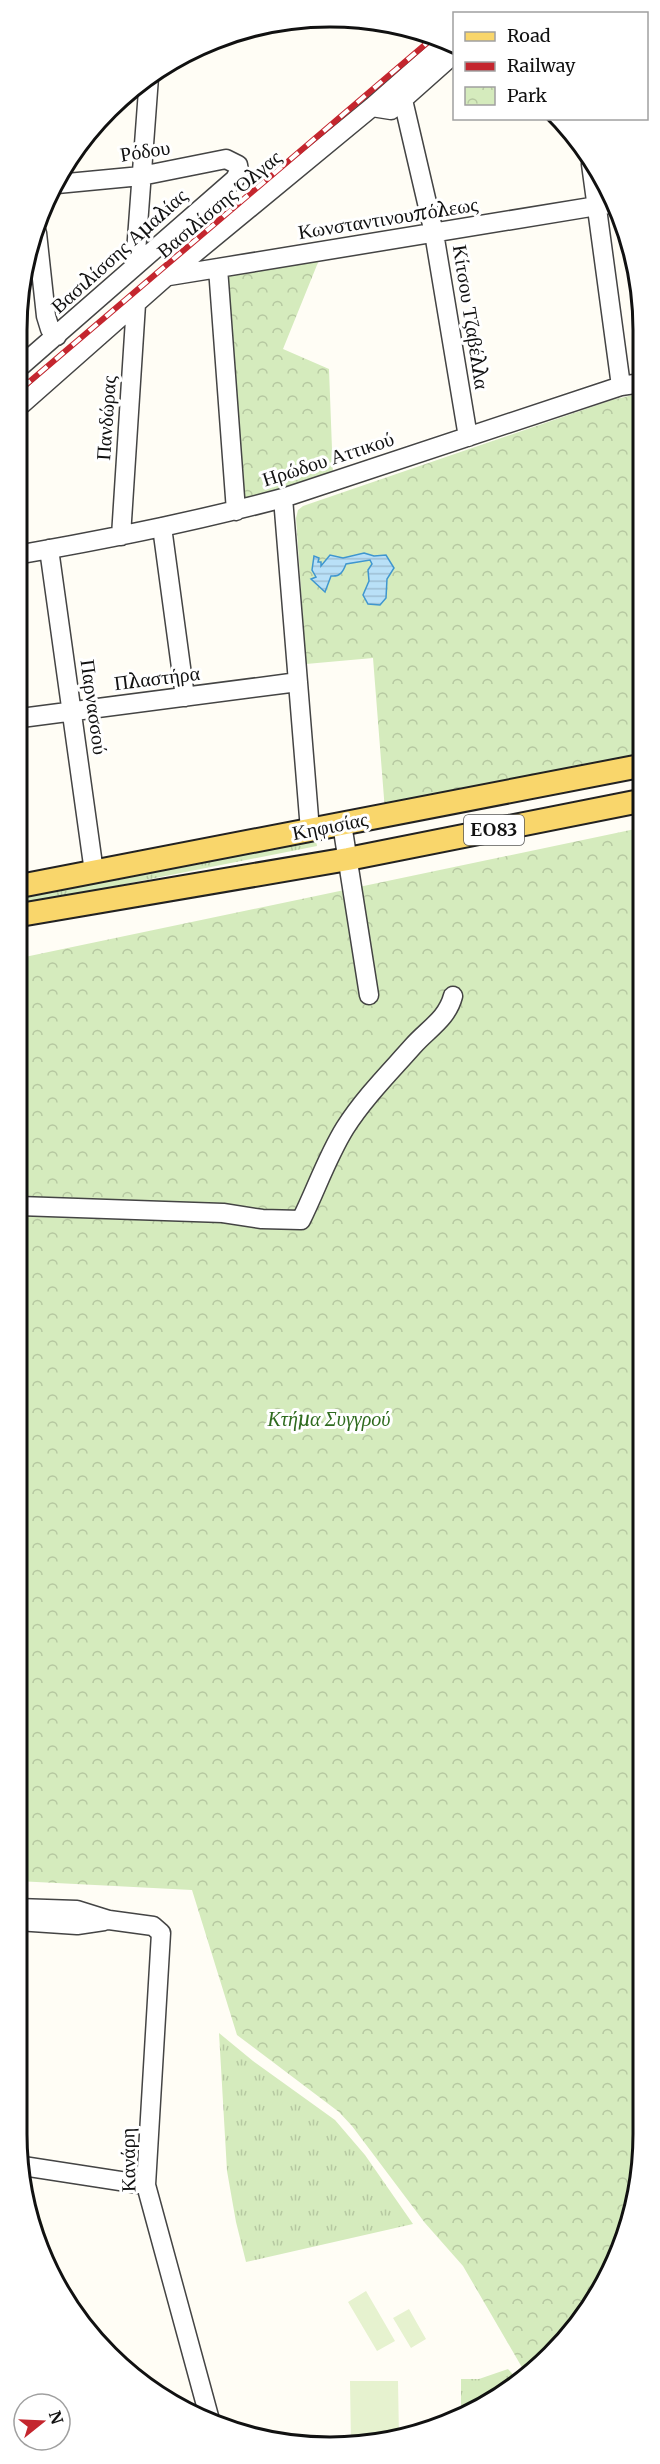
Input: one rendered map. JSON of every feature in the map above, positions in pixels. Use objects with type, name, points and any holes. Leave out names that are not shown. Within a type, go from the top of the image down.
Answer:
[{"type":"main road","name":"Κηφισίας","points":[[27,885],[633,767]]},
{"type":"main road","name":"Κηφισίας","points":[[27,914],[348,859],[633,802]]},
{"type":"street","name":"Βασιλίσσης Όλγας","points":[[27,400],[168,276],[372,107],[439,48]]},
{"type":"street","points":[[372,107],[391,110],[453,55]]},
{"type":"street","points":[[135,266],[147,89]]},
{"type":"street","name":"Κίτσου Τζαβέλλα","points":[[403,100],[434,233],[468,437]]},
{"type":"street","name":"Ρόδου","points":[[65,183],[141,176],[225,159],[238,165]]},
{"type":"street","name":"Βασιλίσσης Αμαλίας","points":[[27,361],[235,179],[239,171],[238,165]]},
{"type":"street","points":[[606,205],[621,386]]},
{"type":"street","name":"Κωνσταντινουπόλεως","points":[[168,276],[606,205]]},
{"type":"street","points":[[39,247],[46,316],[50,329],[57,336]]},
{"type":"street","points":[[218,268],[236,511]]},
{"type":"street","name":"Πανδώρας","points":[[121,536],[136,304]]},
{"type":"street","name":"Ηρώδου Αττικού","points":[[27,553],[121,536],[236,511],[283,498],[621,386],[633,384]]},
{"type":"street","points":[[283,498],[310,830]]},
{"type":"street","points":[[162,527],[185,697]]},
{"type":"street","name":"Παρνασσού","points":[[49,549],[94,872]]},
{"type":"street","name":"Πλαστήρα","points":[[27,717],[298,682]]},
{"type":"street","points":[[342,824],[369,995]]},
{"type":"street","points":[[27,1206],[223,1213],[262,1219],[301,1220],[346,1127],[386,1076],[450,1009],[453,996]]},
{"type":"street","points":[[27,1908],[77,1910],[109,1920]]},
{"type":"street","points":[[27,1922],[77,1924],[109,1920]]},
{"type":"street","name":"Κανάρη","points":[[109,1920],[146,1924],[158,1929],[162,1939],[146,2185],[208,2411]]},
{"type":"street","points":[[29,2167],[146,2185]]},
{"type":"green space","points":[[319,260],[283,349],[329,369],[333,476],[239,506],[220,275]]},
{"type":"green space","points":[[633,395],[633,758],[385,811],[373,658],[306,664],[296,518],[298,510],[303,506],[612,400]]},
{"type":"green space","name":"Κτήμα Συγγρού","points":[[633,829],[632,2154],[623,2212],[602,2268],[582,2302],[558,2334],[522,2368],[463,2266],[425,2223],[352,2126],[339,2112],[237,2035],[192,1890],[27,1882],[27,957]]},
{"type":"green space","points":[[310,839],[316,840],[317,846],[27,904],[27,896]]},
{"type":"green space","points":[[219,2033],[253,2061],[335,2120],[365,2155],[413,2224],[246,2262],[227,2171]]},
{"type":"green space","points":[[38,2210],[52,2254],[43,2231]]},
{"type":"green space","points":[[366,2291],[395,2341],[377,2351],[348,2302]]},
{"type":"green space","points":[[409,2309],[426,2339],[411,2348],[393,2318]]},
{"type":"green space","points":[[508,2369],[513,2375],[461,2407],[461,2379],[479,2379]]},
{"type":"green space","points":[[350,2381],[398,2381],[399,2429],[351,2436]]},
{"type":"water","points":[[364,553],[374,556],[386,555],[394,568],[387,579],[386,598],[380,605],[368,604],[363,595],[369,581],[368,570],[372,564],[370,560],[346,564],[341,573],[331,576],[325,592],[311,579],[316,577],[312,570],[314,556],[319,558],[318,562],[321,562],[321,566],[330,555],[343,558]]},
{"type":"railway","points":[[27,384],[427,43]]}]
